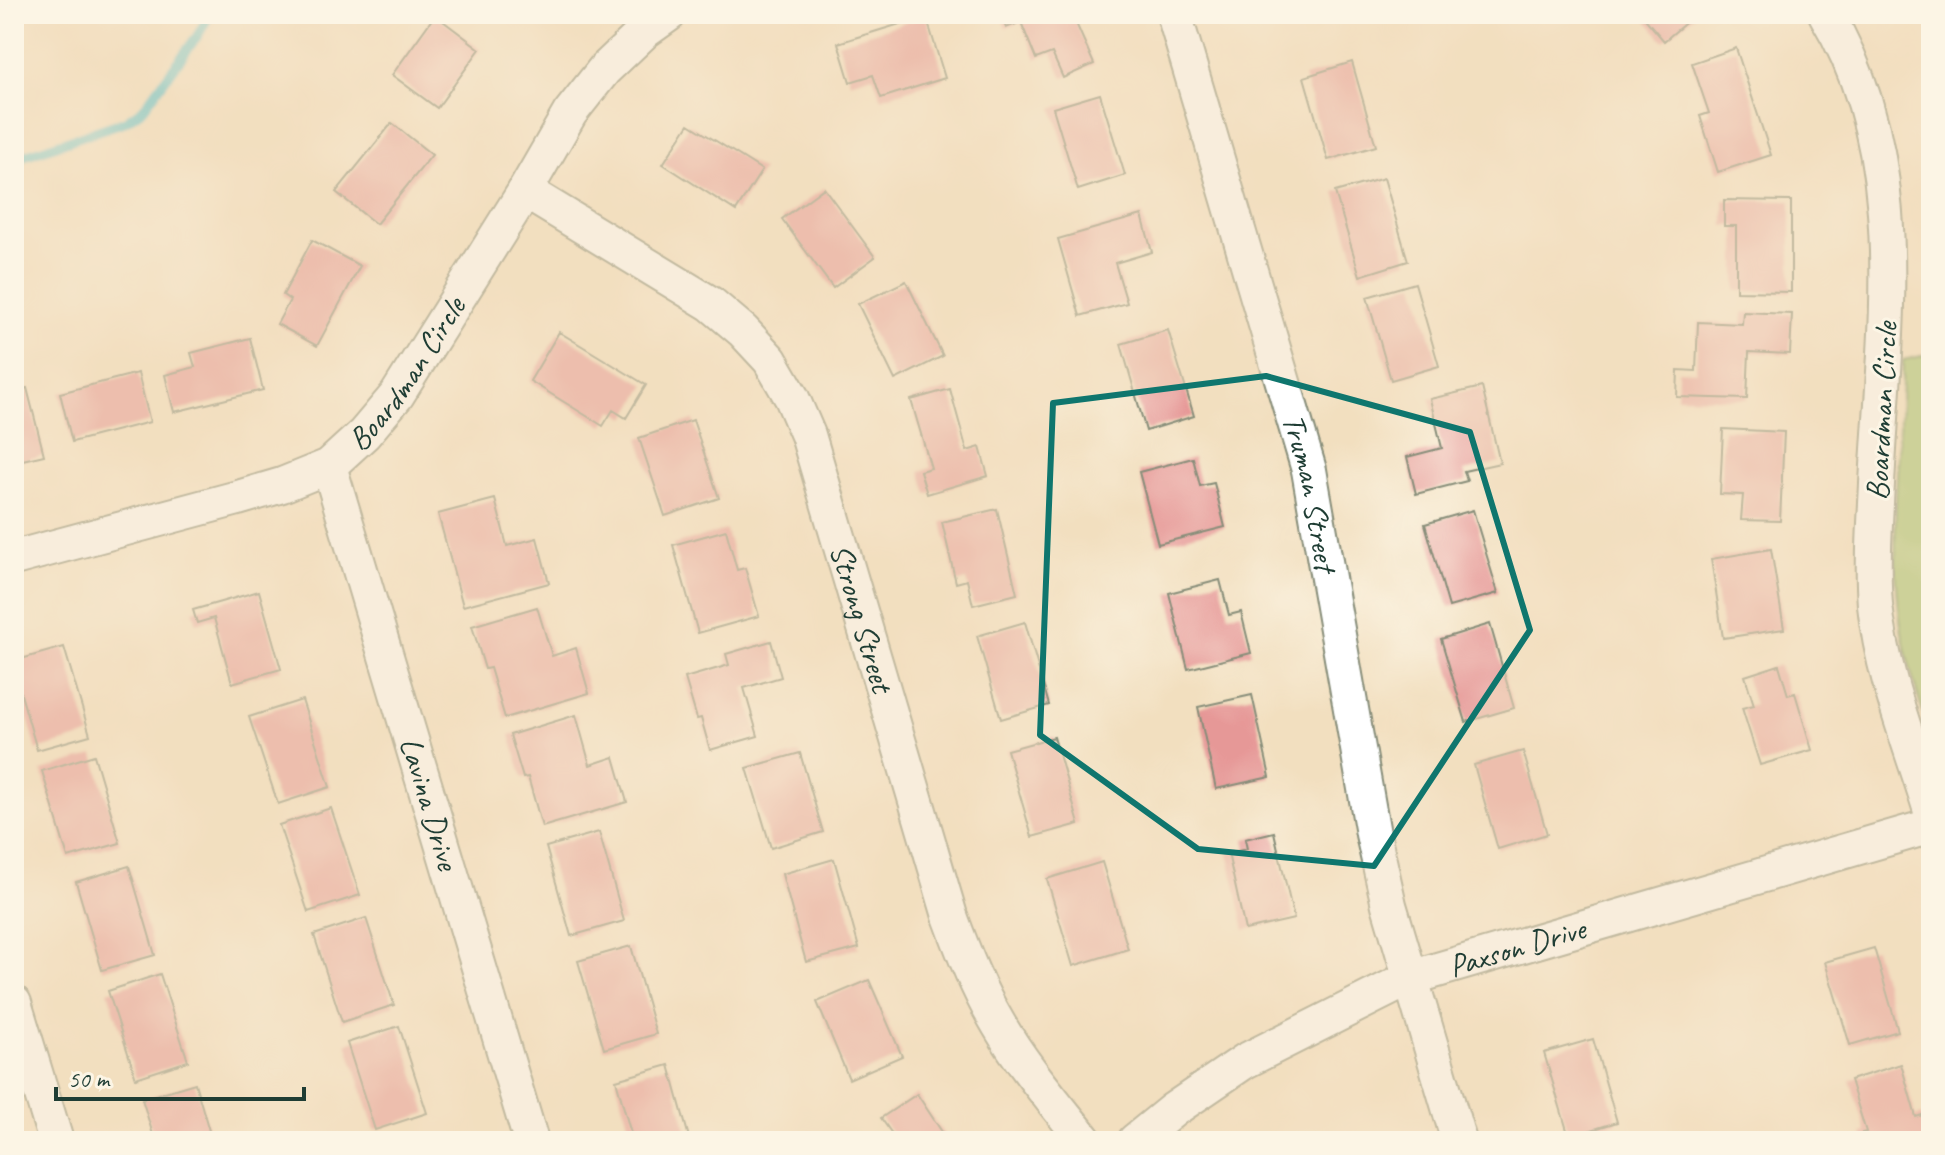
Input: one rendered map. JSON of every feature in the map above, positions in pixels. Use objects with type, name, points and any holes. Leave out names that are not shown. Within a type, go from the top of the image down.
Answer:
[{"type":"street","name":"Boardman Circle","points":[[14,558],[238,498],[329,466],[364,434],[397,395],[525,191],[570,113],[604,70],[645,31],[669,14]]},
{"type":"street","name":"Truman Street","points":[[1174,14],[1309,470],[1373,834],[1389,905],[1459,1141]]},
{"type":"street","name":"Boardman Circle","points":[[1826,14],[1870,115],[1880,159],[1888,252],[1873,560],[1875,608],[1895,693],[1931,811]]},
{"type":"street","name":"Strong Street","points":[[525,191],[711,304],[743,331],[770,360],[792,398],[808,435],[950,916],[971,972],[999,1026],[1028,1069],[1085,1141]]},
{"type":"street","name":"Lavina Drive","points":[[329,466],[531,1141]]},
{"type":"street","name":"Paxson Drive","points":[[1135,1141],[1173,1110],[1245,1061],[1410,978],[1931,826]]},
{"type":"street","points":[[14,1003],[56,1141]]},
{"type":"highlighted area","points":[[1266,376],[1470,432],[1530,630],[1374,866],[1198,849],[1040,735],[1053,403]]},
{"type":"green space","points":[[1931,354],[1931,740],[1904,643],[1895,548],[1903,360]]},
{"type":"building","points":[[1000,14],[1072,14],[1094,64],[1063,78],[1052,53],[1036,59],[1021,22],[1006,28]]},
{"type":"building","points":[[1641,14],[1696,14],[1664,41]]},
{"type":"building","points":[[435,15],[480,49],[437,108],[392,75]]},
{"type":"building","points":[[926,16],[945,78],[881,98],[873,75],[850,82],[838,43]]},
{"type":"building","points":[[1736,48],[1771,155],[1718,172],[1700,116],[1709,113],[1692,63]]},
{"type":"building","points":[[1352,62],[1376,146],[1328,160],[1304,77]]},
{"type":"building","points":[[1100,94],[1125,175],[1078,190],[1053,108]]},
{"type":"building","points":[[392,123],[432,155],[376,224],[336,192]]},
{"type":"building","points":[[689,124],[762,170],[736,211],[663,164]]},
{"type":"building","points":[[1384,178],[1408,261],[1360,276],[1335,192]]},
{"type":"building","points":[[824,188],[875,257],[833,288],[782,219]]},
{"type":"building","points":[[1724,200],[1791,201],[1791,292],[1736,291],[1736,226],[1724,226]]},
{"type":"building","points":[[1142,215],[1152,252],[1115,263],[1127,303],[1080,316],[1058,239]]},
{"type":"building","points":[[312,240],[360,266],[317,346],[277,324],[290,300],[283,295]]},
{"type":"building","points":[[906,281],[943,356],[895,380],[858,304]]},
{"type":"building","points":[[1415,283],[1439,366],[1391,380],[1367,297]]},
{"type":"building","points":[[1743,312],[1792,314],[1790,354],[1749,352],[1747,399],[1677,397],[1678,370],[1696,371],[1698,322],[1742,324]]},
{"type":"building","points":[[1168,330],[1194,416],[1146,431],[1121,344]]},
{"type":"building","points":[[559,332],[646,385],[626,418],[613,410],[603,426],[530,381]]},
{"type":"building","points":[[250,338],[263,390],[174,412],[165,375],[195,367],[191,353]]},
{"type":"building","points":[[138,373],[150,422],[72,442],[60,393]]},
{"type":"building","points":[[1482,387],[1500,463],[1464,471],[1467,481],[1416,494],[1407,457],[1442,448],[1430,399]]},
{"type":"building","points":[[27,388],[44,455],[14,462],[14,391]]},
{"type":"building","points":[[950,389],[967,451],[980,447],[988,476],[927,494],[920,471],[931,468],[911,400]]},
{"type":"building","points":[[693,420],[719,498],[665,516],[639,438]]},
{"type":"building","points":[[1723,429],[1784,432],[1780,521],[1741,520],[1743,495],[1720,494]]},
{"type":"building","points":[[1193,458],[1200,486],[1214,483],[1225,527],[1158,544],[1139,472]]},
{"type":"building","points":[[495,499],[507,546],[537,538],[549,583],[463,606],[438,514]]},
{"type":"building","points":[[997,509],[1017,594],[973,605],[967,580],[956,583],[942,522]]},
{"type":"building","points":[[1473,510],[1498,593],[1449,607],[1425,524]]},
{"type":"building","points":[[726,530],[737,570],[745,568],[759,616],[698,633],[673,545]]},
{"type":"building","points":[[1771,549],[1784,629],[1723,638],[1711,559]]},
{"type":"building","points":[[1220,580],[1229,615],[1241,612],[1251,653],[1188,669],[1169,593]]},
{"type":"building","points":[[259,591],[281,669],[232,683],[214,618],[197,623],[193,610]]},
{"type":"building","points":[[537,607],[552,656],[576,648],[589,693],[505,718],[490,668],[485,669],[472,626]]},
{"type":"building","points":[[1025,622],[1049,705],[1001,719],[977,636]]},
{"type":"building","points":[[1490,624],[1514,708],[1466,722],[1441,639]]},
{"type":"building","points":[[771,641],[781,677],[744,688],[758,736],[710,750],[685,678],[729,665],[726,654]]},
{"type":"building","points":[[64,647],[90,735],[37,750],[14,661]]},
{"type":"building","points":[[1779,665],[1788,695],[1795,693],[1812,750],[1760,765],[1742,708],[1754,705],[1745,676]]},
{"type":"building","points":[[1252,695],[1270,777],[1216,789],[1198,707]]},
{"type":"building","points":[[302,700],[330,787],[278,804],[249,717]]},
{"type":"building","points":[[576,715],[590,765],[614,757],[627,802],[542,827],[528,777],[523,778],[510,735]]},
{"type":"building","points":[[1054,737],[1079,824],[1032,837],[1007,750]]},
{"type":"building","points":[[1523,751],[1547,834],[1498,849],[1474,765]]},
{"type":"building","points":[[800,753],[823,832],[771,848],[747,768]]},
{"type":"building","points":[[94,755],[120,843],[68,858],[42,771]]},
{"type":"building","points":[[331,808],[360,895],[308,912],[279,825]]},
{"type":"building","points":[[599,832],[624,921],[571,936],[546,847]]},
{"type":"building","points":[[1274,832],[1294,919],[1245,930],[1228,853],[1247,849],[1245,839]]},
{"type":"building","points":[[834,859],[859,948],[806,962],[782,874]]},
{"type":"building","points":[[1102,862],[1128,949],[1073,966],[1047,879]]},
{"type":"building","points":[[129,866],[155,955],[102,970],[76,882]]},
{"type":"building","points":[[366,918],[394,1005],[342,1022],[314,935]]},
{"type":"building","points":[[631,946],[656,1034],[604,1049],[578,961]]},
{"type":"building","points":[[1874,948],[1898,1031],[1850,1045],[1825,962]]},
{"type":"building","points":[[160,974],[188,1061],[136,1078],[108,991]]},
{"type":"building","points":[[869,980],[902,1056],[849,1079],[817,1002]]},
{"type":"building","points":[[399,1026],[427,1113],[375,1130],[347,1043]]},
{"type":"building","points":[[1593,1039],[1617,1122],[1569,1137],[1544,1053]]},
{"type":"building","points":[[1901,1064],[1916,1117],[1922,1115],[1930,1141],[1865,1141],[1862,1133],[1866,1132],[1850,1080]]},
{"type":"building","points":[[669,1065],[690,1141],[633,1141],[616,1080]]},
{"type":"building","points":[[195,1083],[212,1141],[155,1141],[142,1099]]},
{"type":"building","points":[[917,1094],[948,1141],[897,1141],[881,1118]]},
{"type":"waterway","points":[[14,159],[126,121],[143,109],[210,14]]}]
